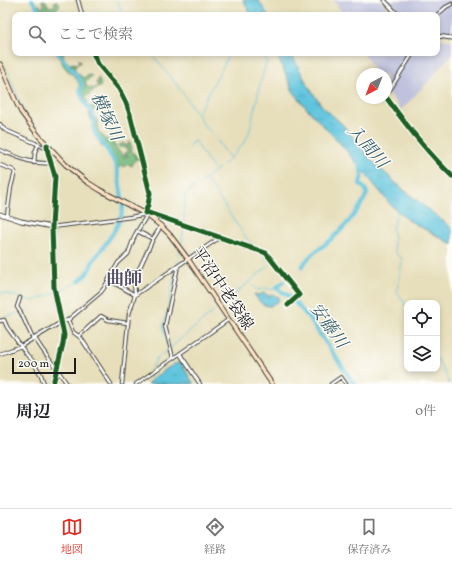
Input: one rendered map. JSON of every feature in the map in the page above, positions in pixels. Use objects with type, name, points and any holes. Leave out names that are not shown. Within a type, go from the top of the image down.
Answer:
[{"type":"main road","name":"平沼中老袋線","points":[[0,64],[21,112],[47,145],[66,165],[87,182],[100,190],[146,214],[170,235],[188,259],[272,384]]},
{"type":"street","points":[[78,0],[81,12]]},
{"type":"street","points":[[384,0],[395,12]]},
{"type":"street","points":[[440,12],[452,4]]},
{"type":"street","points":[[440,36],[452,38]]},
{"type":"street","points":[[0,354],[21,346],[68,320],[101,292],[118,263],[128,254],[133,239],[146,214],[150,193],[130,114],[122,93],[98,64],[94,56]]},
{"type":"street","points":[[392,86],[411,56]]},
{"type":"street","points":[[0,127],[47,149]]},
{"type":"street","points":[[34,163],[38,144]]},
{"type":"street","points":[[47,145],[55,180],[52,227],[54,287],[64,335],[53,384]]},
{"type":"street","points":[[0,150],[34,163],[52,163]]},
{"type":"street","points":[[0,165],[13,170],[14,172],[7,217]]},
{"type":"street","points":[[0,214],[21,221],[52,227],[146,214],[266,253],[299,295],[288,305]]},
{"type":"street","points":[[122,384],[129,314],[136,295],[134,280],[161,226]]},
{"type":"street","points":[[137,231],[153,240]]},
{"type":"street","points":[[136,295],[219,238]]},
{"type":"street","points":[[173,358],[165,326],[178,266]]},
{"type":"street","points":[[109,280],[136,295]]},
{"type":"street","points":[[20,298],[17,307],[34,338],[57,368],[67,384]]},
{"type":"street","points":[[79,336],[101,316],[108,320],[128,323]]},
{"type":"street","points":[[0,321],[4,320],[7,327],[32,360],[41,375],[44,384]]},
{"type":"street","points":[[68,320],[73,332],[79,336],[111,384]]},
{"type":"street","points":[[136,384],[228,320]]},
{"type":"street","points":[[180,354],[200,384]]},
{"type":"street","points":[[331,384],[341,377],[346,384]]},
{"type":"shaded area","points":[[334,0],[380,0],[390,12],[341,12]]},
{"type":"shaded area","points":[[387,0],[452,0],[452,35],[440,33],[440,12],[400,12]]},
{"type":"shaded area","points":[[440,39],[452,41],[452,54],[401,110],[392,97],[392,68],[373,68],[366,56],[440,56]]},
{"type":"green space","points":[[42,0],[46,1],[49,7],[54,6],[56,0],[60,5],[56,10],[50,12],[39,12],[40,10],[37,5],[40,5],[43,8],[44,6]]},
{"type":"green space","points":[[58,56],[64,56],[69,64],[76,64],[79,62],[78,60],[81,61],[74,69],[80,77],[81,76],[83,78],[89,75],[92,76],[85,83],[87,87],[93,89],[98,86],[98,84],[96,84],[98,78],[99,79],[101,86],[91,92],[85,97],[85,99],[91,107],[98,104],[99,105],[93,110],[95,118],[98,122],[98,131],[107,140],[111,140],[120,153],[124,155],[124,158],[125,153],[128,152],[125,147],[121,148],[118,145],[123,143],[127,147],[130,142],[132,149],[131,151],[136,155],[136,158],[140,158],[135,160],[132,166],[128,164],[124,167],[115,167],[116,165],[114,165],[109,154],[101,146],[98,136],[95,136],[89,113],[90,111],[81,96],[78,82]]},
{"type":"water","points":[[243,0],[258,0],[266,12],[249,12]]},
{"type":"water","points":[[277,56],[293,56],[308,86],[322,106],[343,125],[372,161],[406,192],[452,228],[452,244],[408,220],[391,205],[339,142],[308,110],[293,91]]},
{"type":"water","points":[[264,293],[269,296],[273,294],[279,297],[278,302],[268,306],[259,301],[254,294],[259,295]]},
{"type":"water","points":[[180,362],[194,384],[147,384],[167,369]]},
{"type":"waterway","name":"横塚川","points":[[32,0],[40,12]]},
{"type":"waterway","points":[[117,0],[122,12]]},
{"type":"waterway","name":"横塚川","points":[[60,56],[78,77],[82,85],[82,97],[93,115],[95,133],[116,165],[122,198]]},
{"type":"waterway","points":[[198,113],[228,56]]},
{"type":"waterway","points":[[223,164],[229,160],[244,143],[249,133],[267,60],[265,58],[266,56]]},
{"type":"waterway","points":[[155,58],[177,85],[204,126],[211,132],[230,158]]},
{"type":"waterway","points":[[0,60],[8,72],[24,113]]},
{"type":"waterway","points":[[32,123],[51,147]]},
{"type":"waterway","points":[[189,148],[191,143],[195,141],[214,170]]},
{"type":"waterway","points":[[50,150],[57,175],[56,178]]},
{"type":"waterway","name":"入間川","points":[[302,267],[310,256],[333,238],[344,227],[364,200],[367,194],[366,190],[360,184],[362,177],[360,164]]},
{"type":"waterway","points":[[184,224],[185,194],[218,168]]},
{"type":"waterway","points":[[206,179],[247,239],[256,248],[265,251],[264,255],[271,264],[249,282]]},
{"type":"waterway","name":"横塚川","points":[[79,281],[90,269],[93,261],[116,227],[120,220],[123,204]]},
{"type":"waterway","points":[[397,209],[396,218],[392,228],[394,237],[394,251],[402,259],[397,291],[404,303]]},
{"type":"waterway","points":[[54,227],[56,292]]},
{"type":"waterway","points":[[181,247],[184,227]]},
{"type":"waterway","points":[[177,265],[180,250]]},
{"type":"waterway","points":[[168,306],[176,268]]},
{"type":"waterway","points":[[58,292],[79,281]]},
{"type":"waterway","points":[[221,306],[249,282],[257,290],[266,288],[272,290],[276,288]]},
{"type":"waterway","name":"安藤川","points":[[283,282],[276,288],[289,296],[309,318],[354,384]]},
{"type":"waterway","points":[[0,292],[33,301],[55,293]]},
{"type":"waterway","points":[[58,301],[66,332],[65,343]]},
{"type":"waterway","points":[[171,347],[218,308]]},
{"type":"waterway","points":[[167,311],[163,327],[173,364]]},
{"type":"waterway","points":[[0,319],[18,313]]},
{"type":"waterway","points":[[151,380],[150,373],[156,359],[169,349]]},
{"type":"waterway","points":[[440,364],[449,384]]},
{"type":"waterway","points":[[55,384],[57,373]]},
{"type":"cycle path","points":[[94,56],[98,64],[119,89],[130,114],[150,193],[145,213]]},
{"type":"cycle path","points":[[391,104],[417,138],[452,176]]},
{"type":"cycle path","points":[[47,145],[55,177],[52,227],[54,287],[64,335],[53,384]]},
{"type":"cycle path","points":[[146,212],[266,253],[299,295],[288,305]]},
{"type":"district","name":"曲師","points":[[124,279]]}]
